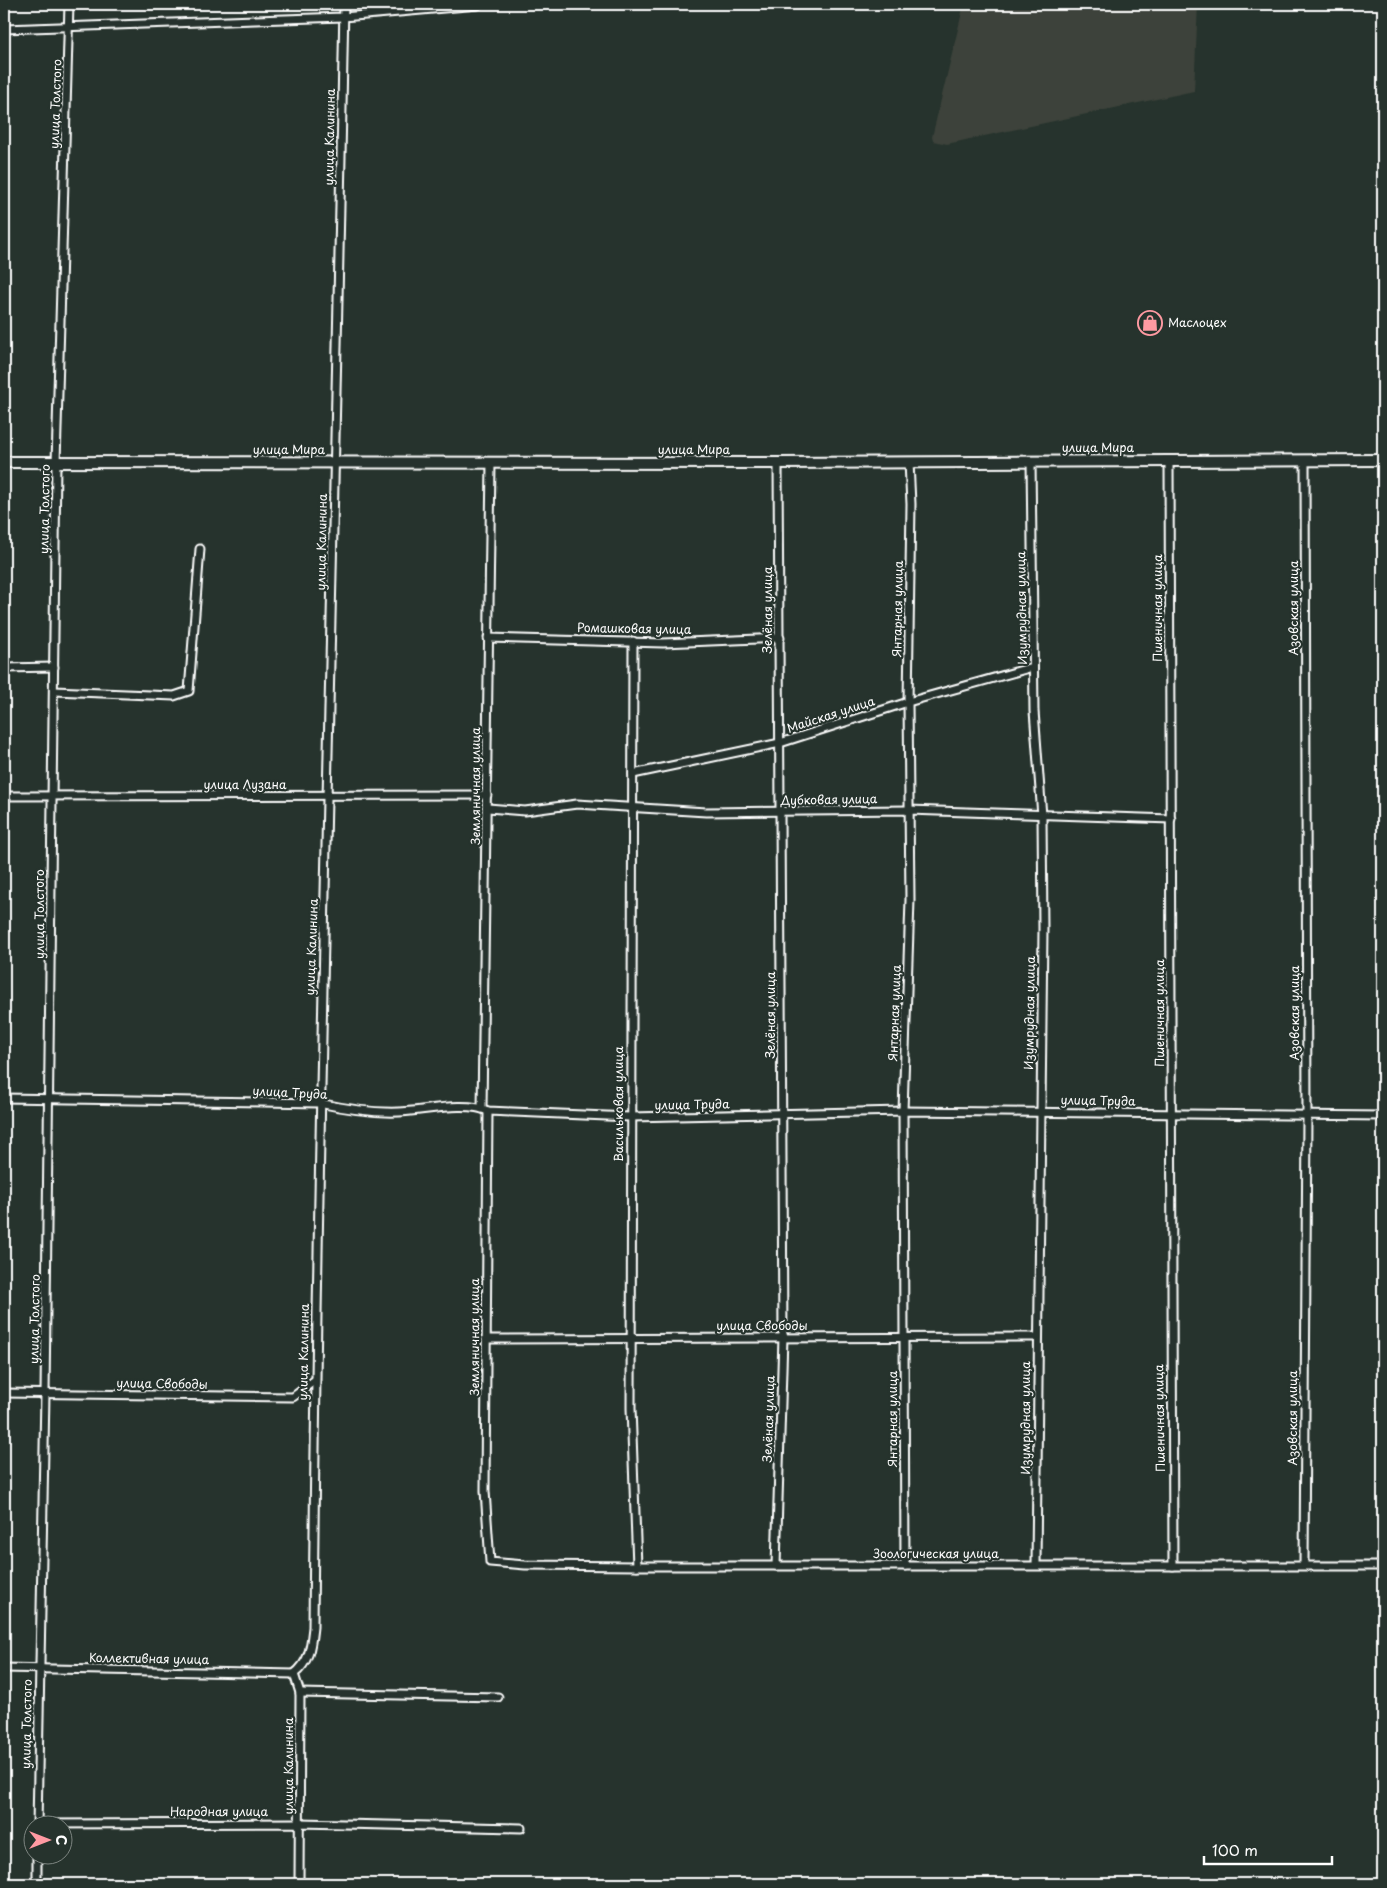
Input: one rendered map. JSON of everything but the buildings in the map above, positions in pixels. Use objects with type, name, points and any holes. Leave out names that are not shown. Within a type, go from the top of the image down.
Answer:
[{"type":"main road","name":"улица Мира","points":[[4,462],[778,463],[1383,460]]},
{"type":"street","name":"улица Толстого","points":[[37,1816],[46,1394],[56,462],[69,4]]},
{"type":"street","name":"улица Калинина","points":[[299,1884],[300,1693],[294,1674],[302,1668],[310,1651],[313,1627],[319,1103],[328,796],[344,4]]},
{"type":"street","points":[[4,29],[344,17],[478,5]]},
{"type":"street","name":"Азовская улица","points":[[1304,1565],[1307,1116],[1305,460]]},
{"type":"street","name":"Изумрудная улица","points":[[1031,461],[1034,711],[1042,816],[1043,929],[1036,1565]]},
{"type":"street","name":"Пшеничная улица","points":[[1169,461],[1173,1566]]},
{"type":"street","name":"Янтарная улица","points":[[905,1566],[903,1111],[910,900],[908,702],[911,504],[909,462]]},
{"type":"street","name":"Земляничная улица","points":[[490,1562],[485,1491],[485,1110],[488,638],[492,463]]},
{"type":"street","name":"Зелёная улица","points":[[776,1566],[783,1337],[778,463]]},
{"type":"street","points":[[54,691],[174,696],[188,691],[200,549]]},
{"type":"street","name":"Ромашковая улица","points":[[488,638],[663,643],[780,638]]},
{"type":"street","name":"Васильковая улица","points":[[633,641],[630,1117],[631,1408],[637,1566]]},
{"type":"street","points":[[4,668],[54,666]]},
{"type":"street","name":"Майская улица","points":[[633,774],[780,743],[908,702],[1033,666]]},
{"type":"street","name":"улица Лузана","points":[[4,796],[487,795]]},
{"type":"street","name":"Дубковая улица","points":[[488,808],[525,812],[577,804],[706,812],[909,810],[1171,819]]},
{"type":"street","name":"улица Труда","points":[[4,1098],[319,1103],[359,1112],[400,1112],[469,1107],[485,1110],[630,1117],[903,1111],[1383,1116]]},
{"type":"street","name":"улица Свободы","points":[[486,1339],[1038,1336]]},
{"type":"street","name":"улица Свободы","points":[[4,1393],[293,1397],[315,1380]]},
{"type":"street","name":"Зоологическая улица","points":[[490,1562],[525,1565],[637,1566],[1383,1566]]},
{"type":"street","name":"Коллективная улица","points":[[4,1668],[294,1674]]},
{"type":"street","points":[[300,1693],[498,1697]]},
{"type":"street","name":"Народная улица","points":[[72,1825],[300,1824],[521,1828]]},
{"type":"street","points":[[37,1866],[37,1884]]},
{"type":"shaded area","points":[[964,4],[1198,4],[1194,91],[947,144],[933,141],[932,137]]},
{"type":"place","name":"Маслоцех","points":[[1150,323]]}]
